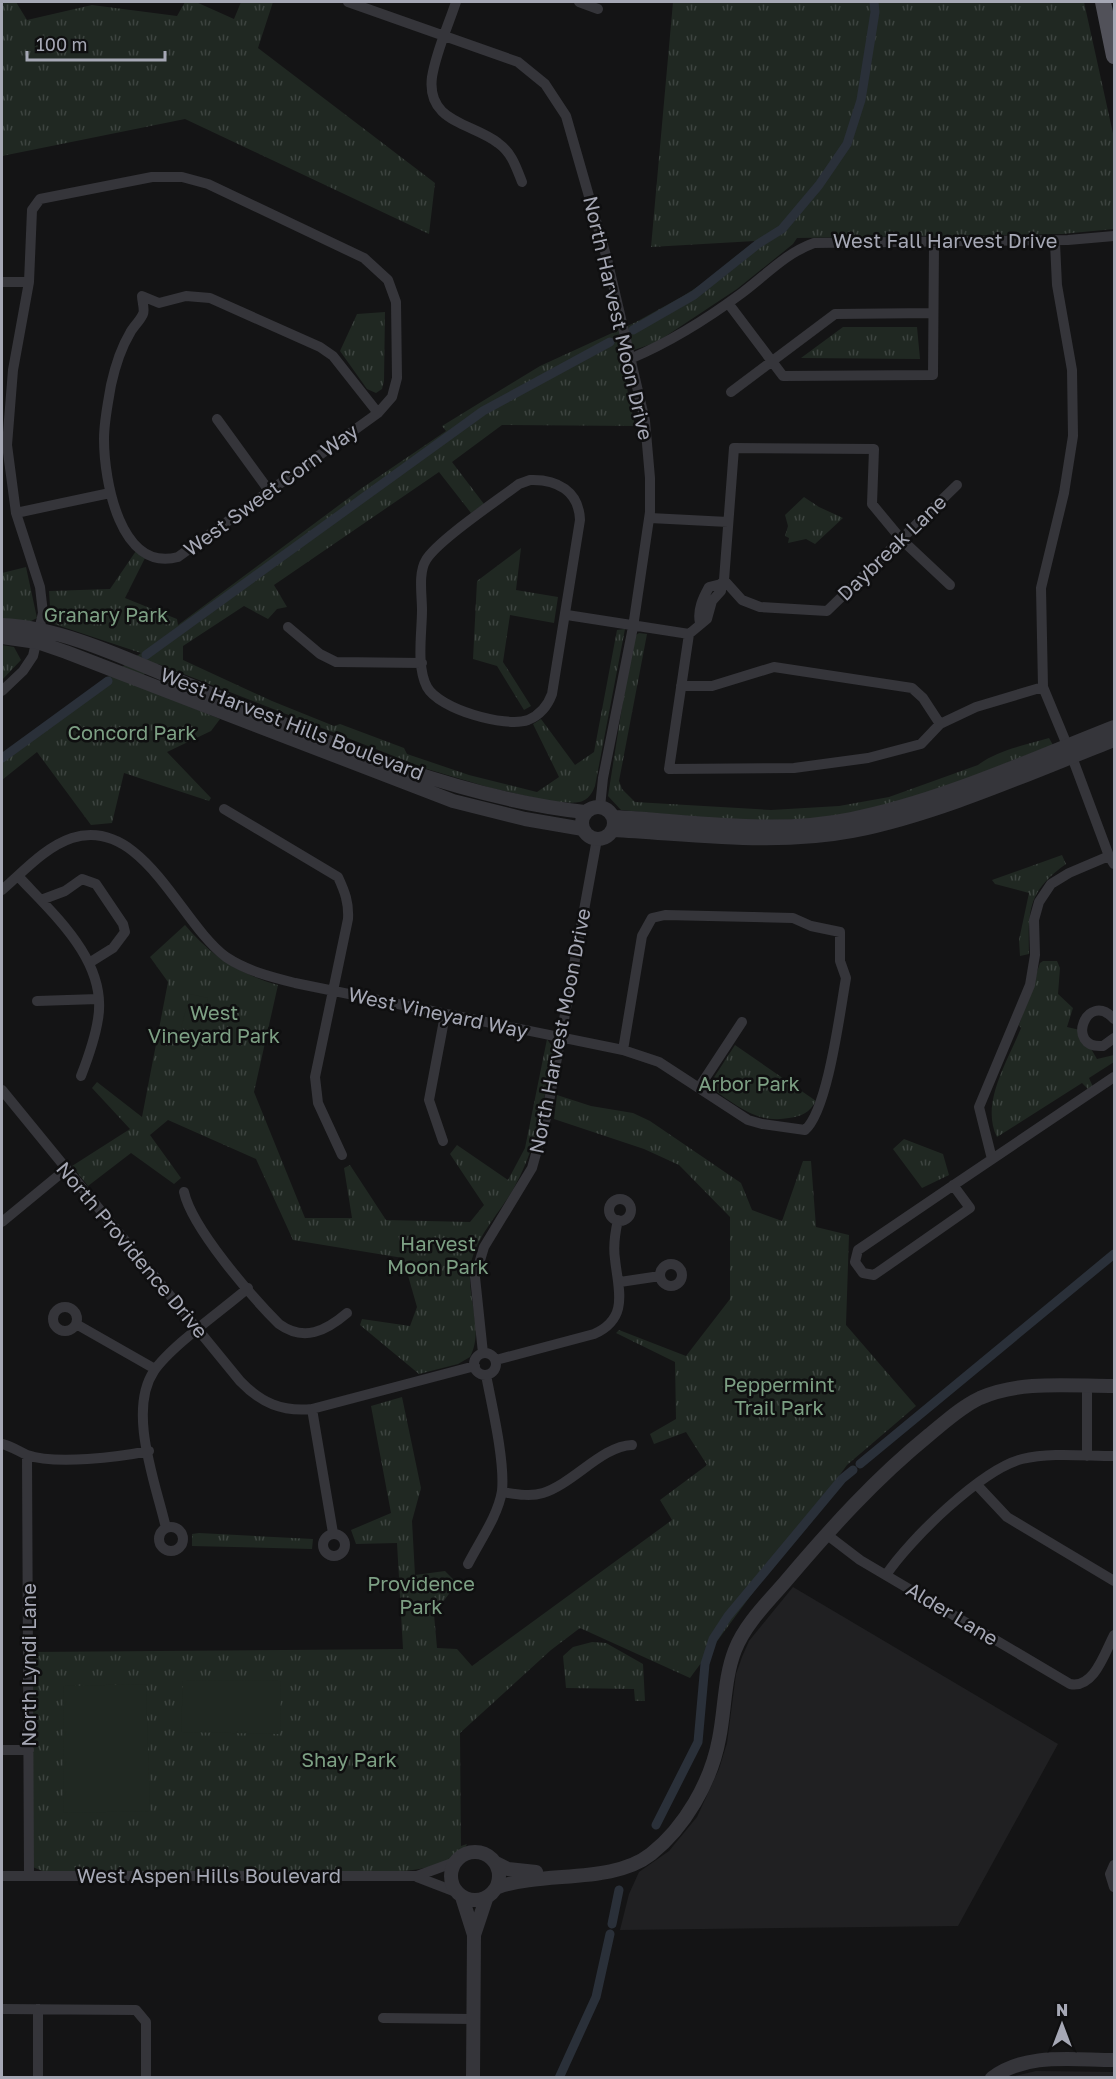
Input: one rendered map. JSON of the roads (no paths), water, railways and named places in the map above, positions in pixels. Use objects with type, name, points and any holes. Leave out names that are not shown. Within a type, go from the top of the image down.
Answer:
[{"type":"main road","points":[[1103,2],[1114,56]]},
{"type":"street","name":"North Harvest Moon Drive","points":[[348,2],[518,62],[545,84],[566,116],[607,259],[645,421],[650,478],[650,518],[633,627],[603,778],[600,807]]},
{"type":"street","points":[[456,2],[432,77],[432,92],[439,107],[459,125],[498,142],[514,161],[522,182]]},
{"type":"street","points":[[579,2],[598,9]]},
{"type":"street","points":[[2,691],[23,671],[33,656],[43,613],[40,587],[16,513],[7,458],[13,370],[29,282],[32,210],[35,203],[48,196],[153,177],[195,180],[364,258],[388,280],[396,302],[396,378],[392,397],[378,413],[333,356],[313,344],[210,298],[186,296],[159,303],[142,296],[144,314],[122,349],[108,403],[104,441],[106,477],[110,493],[16,513]]},
{"type":"street","name":"West Fall Harvest Drive","points":[[630,359],[669,341],[728,303],[788,255],[805,247],[825,242],[1068,240],[1114,236]]},
{"type":"street","points":[[992,1159],[979,1107],[1030,985],[1035,955],[1034,920],[1039,902],[1051,884],[1069,873],[1112,860],[1043,687],[1041,588],[1064,493],[1073,436],[1072,370],[1057,285],[1055,243]]},
{"type":"street","points":[[728,303],[783,376],[933,375],[934,244]]},
{"type":"street","points":[[2,282],[29,282]]},
{"type":"street","points":[[730,392],[835,314],[933,313]]},
{"type":"street","name":"West Sweet Corn Way","points":[[110,493],[133,544],[152,557],[160,559],[178,557],[378,413]]},
{"type":"street","points":[[217,419],[270,492]]},
{"type":"street","points":[[950,585],[901,539],[872,504],[874,449],[734,448],[721,591],[712,601],[706,619],[689,634],[669,769],[794,768],[868,759],[921,744],[940,724],[976,707],[1043,687]]},
{"type":"street","points":[[530,480],[544,480],[560,484],[579,508],[580,520],[567,615],[552,694],[543,710],[530,719],[504,721],[442,702],[426,684],[422,663],[422,568],[432,552],[519,484],[530,480]]},
{"type":"street","name":"Daybreak Lane","points":[[722,582],[742,600],[760,607],[827,611],[957,485]]},
{"type":"street","points":[[650,518],[728,522]]},
{"type":"street","points":[[567,615],[689,634]]},
{"type":"street","name":"West Harvest Hills Boulevard","points":[[2,625],[38,637],[453,801],[525,819],[583,829]]},
{"type":"street","points":[[288,627],[320,654],[336,662],[422,663]]},
{"type":"street","name":"West Harvest Hills Boulevard","points":[[2,637],[71,639],[398,767],[533,805],[585,812]]},
{"type":"street","points":[[681,686],[712,686],[774,668],[804,671],[912,688],[923,698],[940,724]]},
{"type":"street","points":[[613,824],[758,838],[852,831],[913,816],[1070,751],[1114,727]]},
{"type":"street","points":[[1070,751],[1114,740]]},
{"type":"street","points":[[600,807],[611,812],[613,824],[609,835],[597,839],[586,834],[583,829],[585,812],[600,807]]},
{"type":"street","points":[[224,809],[338,877],[349,906],[315,1088],[318,1103],[342,1155]]},
{"type":"street","name":"West Vineyard Way","points":[[18,876],[50,849],[71,838],[108,837],[132,848],[143,859],[195,927],[225,956],[262,975],[445,1015],[623,1050],[659,1062],[700,1086],[748,1120],[805,1130],[813,1123],[824,1093],[846,978],[840,961],[840,932],[811,926],[794,918],[665,915],[652,918],[643,931],[623,1050]]},
{"type":"street","name":"North Harvest Moon Drive","points":[[483,1353],[475,1277],[484,1247],[532,1168],[546,1118],[597,839]]},
{"type":"street","points":[[2,890],[18,876],[82,950],[89,963],[98,999],[98,1019],[81,1076]]},
{"type":"street","points":[[41,900],[65,891],[81,879],[96,884],[123,924],[125,932],[113,948],[89,963]]},
{"type":"street","points":[[37,1000],[98,999]]},
{"type":"street","points":[[1114,1018],[1105,1011],[1093,1012],[1084,1020],[1082,1031],[1087,1041],[1098,1046],[1109,1043],[1114,1038]]},
{"type":"street","points":[[442,1141],[429,1100],[445,1015]]},
{"type":"street","points":[[700,1086],[742,1022]]},
{"type":"street","points":[[953,1185],[970,1209],[874,1275],[863,1273],[855,1262],[858,1250],[953,1185],[1114,1077]]},
{"type":"street","name":"North Providence Drive","points":[[2,1090],[65,1170],[249,1390],[268,1404],[285,1409],[312,1409]]},
{"type":"street","points":[[2,1222],[65,1170]]},
{"type":"street","points":[[184,1192],[193,1218],[270,1315],[290,1332],[310,1334],[322,1331],[347,1313]]},
{"type":"street","points":[[496,1360],[601,1331],[615,1316],[620,1303],[620,1282],[615,1260],[614,1234],[618,1220]]},
{"type":"street","points":[[620,1282],[660,1276]]},
{"type":"street","points":[[166,1528],[144,1426],[143,1400],[155,1370],[248,1288]]},
{"type":"street","points":[[76,1324],[155,1370]]},
{"type":"street","points":[[483,1353],[492,1355],[496,1360],[495,1370],[486,1375],[478,1372],[475,1366],[477,1356],[483,1353]]},
{"type":"street","points":[[333,1533],[312,1409],[475,1366]]},
{"type":"street","points":[[468,1564],[502,1492],[498,1437],[486,1375]]},
{"type":"street","points":[[1087,1386],[1087,1456]]},
{"type":"street","points":[[473,2078],[474,1935],[486,1899],[498,1887],[513,1881],[612,1872],[627,1867],[650,1855],[674,1833],[703,1787],[708,1774],[719,1740],[729,1671],[735,1648],[752,1621],[825,1534],[891,1466],[966,1405],[1012,1388],[1114,1386]]},
{"type":"street","points":[[2,1444],[14,1447],[27,1455],[78,1459],[114,1457],[149,1451]]},
{"type":"street","points":[[502,1492],[525,1495],[542,1493],[568,1481],[610,1451],[622,1445],[632,1445]]},
{"type":"street","name":"North Lyndi Lane","points":[[27,1455],[29,1876]]},
{"type":"street","points":[[886,1575],[904,1551],[928,1526],[999,1468],[1020,1459],[1114,1456]]},
{"type":"street","points":[[977,1485],[1006,1517],[1114,1581]]},
{"type":"street","name":"Alder Lane","points":[[825,1534],[886,1575],[1066,1683],[1081,1685],[1091,1677],[1114,1635]]},
{"type":"street","points":[[2,1750],[29,1750]]},
{"type":"street","points":[[417,1876],[455,1862],[466,1853],[474,1852],[486,1854],[496,1863],[519,1871],[562,1875]]},
{"type":"street","points":[[455,1862],[451,1877],[474,1935]]},
{"type":"street","points":[[496,1863],[500,1879],[498,1887]]},
{"type":"street","points":[[1112,1884],[1114,1864]]},
{"type":"street","name":"West Aspen Hills Boulevard","points":[[2,1876],[417,1876]]},
{"type":"street","points":[[417,1876],[459,1895],[478,1901],[486,1899]]},
{"type":"street","points":[[2,2009],[129,2009],[142,2015],[146,2022],[146,2078]]},
{"type":"street","points":[[38,2078],[39,2009]]},
{"type":"street","points":[[383,2018],[472,2019]]},
{"type":"street","points":[[992,2078],[1005,2068],[1025,2061],[1114,2060]]},
{"type":"waterway","points":[[633,330],[694,295],[758,244],[782,229],[819,185],[847,144],[861,100],[875,12],[874,2]]},
{"type":"waterway","points":[[146,655],[483,411],[610,342]]},
{"type":"waterway","points":[[2,758],[108,681]]},
{"type":"waterway","points":[[860,1464],[1114,1254]]},
{"type":"waterway","points":[[656,1825],[698,1742],[705,1664],[713,1639],[728,1616],[842,1479],[853,1470]]},
{"type":"waterway","points":[[612,1924],[619,1890]]},
{"type":"waterway","points":[[559,2078],[596,1997],[610,1934]]},
{"type":"park label","name":"Granary Park","points":[[106,615]]},
{"type":"park label","name":"Concord Park","points":[[132,733]]},
{"type":"park label","name":"West Vineyard Park","points":[[214,1024]]},
{"type":"park label","name":"Arbor Park","points":[[749,1084]]},
{"type":"park label","name":"Harvest Moon Park","points":[[438,1256]]},
{"type":"park label","name":"Peppermint Trail Park","points":[[779,1396]]},
{"type":"park label","name":"Providence Park","points":[[421,1596]]},
{"type":"park label","name":"Shay Park","points":[[349,1760]]}]
